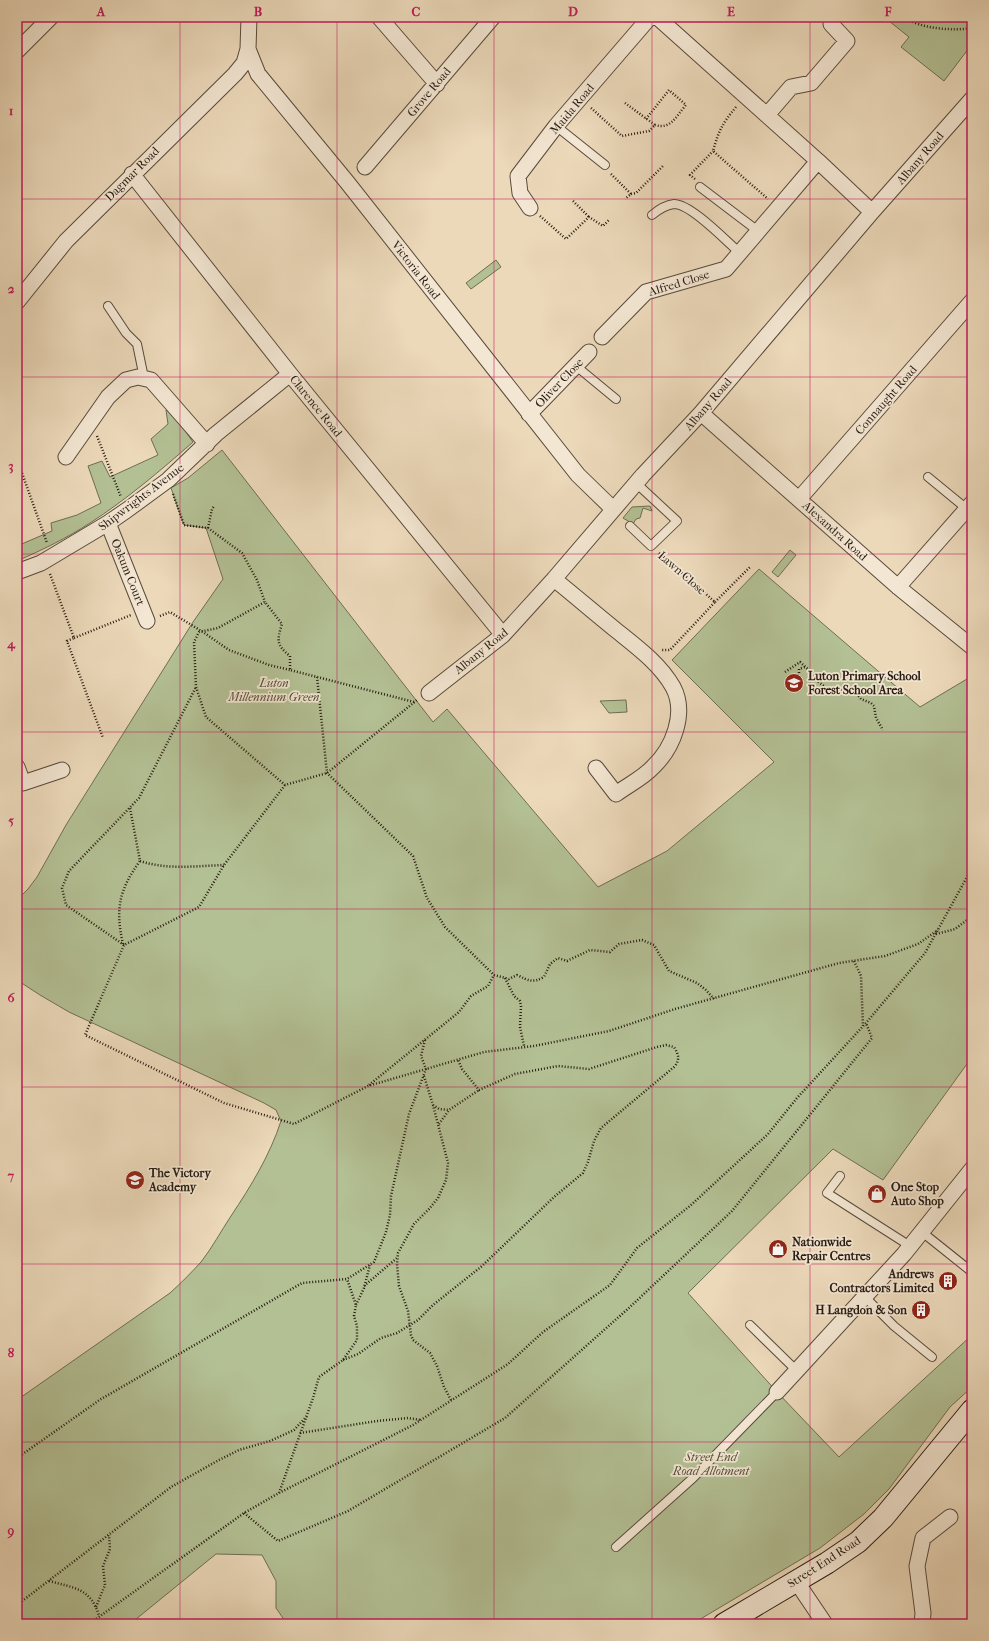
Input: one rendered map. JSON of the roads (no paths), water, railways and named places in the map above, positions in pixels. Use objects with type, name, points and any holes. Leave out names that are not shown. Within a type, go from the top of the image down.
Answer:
[{"type":"street","points":[[17,50],[51,17]]},
{"type":"street","name":"Victoria Road","points":[[249,17],[248,49],[258,74],[347,182],[578,475],[613,510]]},
{"type":"street","points":[[379,17],[437,84]]},
{"type":"street","name":"Grove Road","points":[[366,167],[492,17]]},
{"type":"street","name":"Maida Road","points":[[530,208],[520,193],[518,176],[556,126],[650,17]]},
{"type":"street","points":[[657,17],[818,161],[872,212]]},
{"type":"street","points":[[767,115],[791,87],[811,83],[847,41],[831,24]]},
{"type":"street","name":"Dagmar Road","points":[[17,302],[66,241],[132,174],[235,74],[244,63],[248,49]]},
{"type":"street","name":"Albany Road","points":[[428,693],[503,635],[554,579],[636,483],[701,413],[872,212],[972,99]]},
{"type":"street","points":[[740,253],[818,161]]},
{"type":"street","name":"Clarence Road","points":[[132,174],[290,374],[503,635]]},
{"type":"street","name":"Alfred Close","points":[[602,337],[646,292],[726,269],[740,253]]},
{"type":"street","name":"Connaught Road","points":[[799,499],[972,301]]},
{"type":"street","name":"Oliver Close","points":[[529,414],[589,352]]},
{"type":"street","name":"Shipwrights Avenue","points":[[17,572],[41,563],[50,563],[127,510],[168,480],[216,434],[290,374]]},
{"type":"street","points":[[66,457],[108,397],[126,380],[138,377],[151,380],[207,444]]},
{"type":"street","name":"Alexandra Road","points":[[701,413],[898,588],[972,647]]},
{"type":"street","points":[[898,588],[970,506]]},
{"type":"street","name":"Oakum Court","points":[[108,523],[146,617]]},
{"type":"street","points":[[554,579],[641,651],[658,668],[674,690],[678,709],[676,733],[667,750],[653,768],[616,794],[596,768]]},
{"type":"street","points":[[17,768],[23,783],[62,770]]},
{"type":"street","points":[[777,1392],[910,1246],[972,1169]]},
{"type":"street","name":"Street End Road","points":[[724,1624],[827,1563],[858,1542],[883,1518],[972,1410]]},
{"type":"street","points":[[922,1624],[923,1613],[917,1566],[923,1538],[950,1517]]},
{"type":"street","points":[[796,1581],[825,1624]]},
{"type":"lane","points":[[556,126],[605,165]]},
{"type":"lane","points":[[700,187],[758,231]]},
{"type":"lane","points":[[652,215],[664,207],[672,204],[678,204],[689,209],[740,253]]},
{"type":"lane","points":[[108,306],[126,333],[137,344],[144,378]]},
{"type":"lane","points":[[576,366],[616,399]]},
{"type":"lane","points":[[928,477],[970,506]]},
{"type":"lane","points":[[630,526],[651,546],[677,521],[636,483]]},
{"type":"lane","points":[[840,1176],[827,1193],[910,1246]]},
{"type":"lane","points":[[922,1232],[972,1272]]},
{"type":"lane","points":[[864,1297],[894,1326],[932,1358]]},
{"type":"lane","points":[[750,1325],[797,1371]]},
{"type":"lane","points":[[616,1547],[693,1478],[777,1392]]},
{"type":"place","name":"Luton Primary School Forest School Area","points":[[794,683]]},
{"type":"place","name":"The Victory Academy","points":[[135,1180]]},
{"type":"place","name":"One Stop Auto Shop","points":[[877,1194]]},
{"type":"place","name":"Nationwide Repair Centres","points":[[778,1249]]},
{"type":"place","name":"Andrews Contractors Limited","points":[[948,1281]]},
{"type":"place","name":"H Langdon & Son","points":[[921,1310]]},
{"type":"park label","name":"Luton Millennium Green","points":[[274,690]]},
{"type":"park label","name":"Street End Road Allotment","points":[[711,1464]]}]
